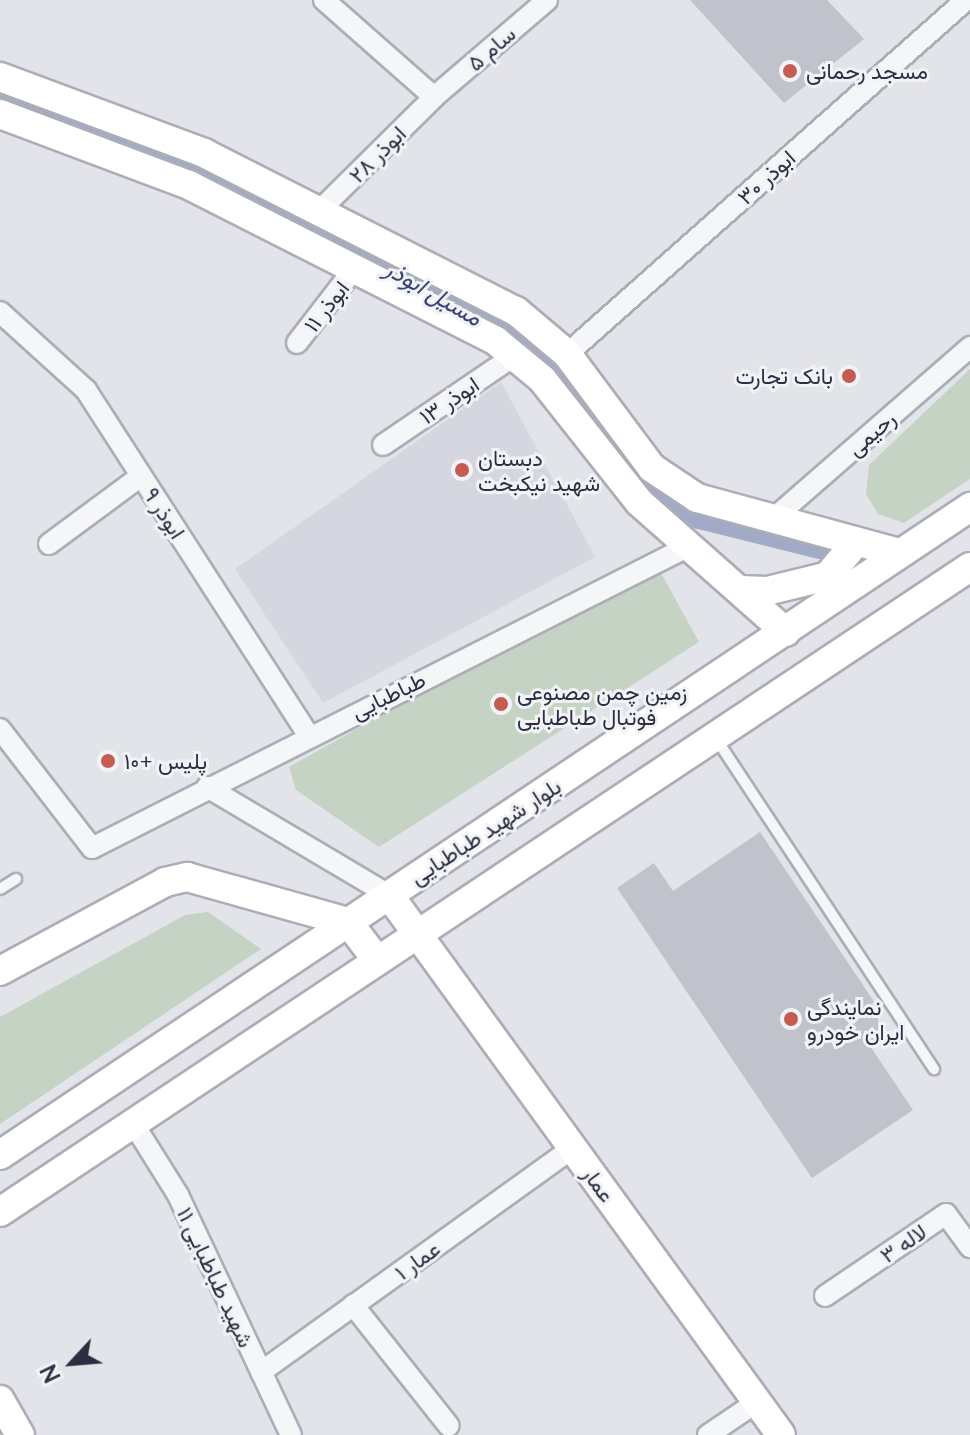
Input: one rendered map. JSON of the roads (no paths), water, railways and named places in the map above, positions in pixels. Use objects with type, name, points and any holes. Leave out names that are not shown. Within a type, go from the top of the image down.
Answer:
[{"type":"street","points":[[324,0],[434,97]]},
{"type":"street","name":"سام ۵","points":[[434,97],[547,0]]},
{"type":"street","name":"ابوذر ۳۰","points":[[567,354],[966,0]]},
{"type":"street","points":[[0,77],[124,117],[516,311],[567,354],[652,468],[697,498],[900,553]]},
{"type":"street","name":"ابوذر ۲۸","points":[[319,211],[434,97]]},
{"type":"street","points":[[0,114],[111,150],[354,269],[514,356],[687,547],[741,590],[786,632]]},
{"type":"street","name":"ابوذر ۱۱","points":[[297,343],[354,269]]},
{"type":"street","name":"ابوذر ۹","points":[[0,312],[86,390],[308,734]]},
{"type":"street","name":"رحیمی","points":[[773,519],[970,347]]},
{"type":"street","name":"ابوذر ۱۳","points":[[383,445],[514,356]]},
{"type":"street","points":[[49,544],[141,476]]},
{"type":"street","name":"بلوار شهید طباطبایی","points":[[0,1155],[970,507]]},
{"type":"street","points":[[741,590],[767,591],[828,576],[856,542]]},
{"type":"street","name":"طباطبایی","points":[[0,729],[92,848],[308,734],[687,547]]},
{"type":"street","points":[[0,1212],[714,735],[968,572]]},
{"type":"street","points":[[207,787],[389,895]]},
{"type":"street","points":[[0,971],[165,882],[187,877],[348,922],[377,960]]},
{"type":"street","name":"عمار","points":[[389,895],[781,1435]]},
{"type":"street","name":"شهید طباطبایی ۱۱","points":[[133,1123],[178,1195],[291,1435]]},
{"type":"street","name":"عمار ۱","points":[[261,1372],[573,1148]]},
{"type":"street","name":"لاله ۳","points":[[825,1296],[946,1214],[970,1247]]},
{"type":"street","points":[[353,1305],[449,1426]]},
{"type":"street","points":[[0,1400],[20,1435]]},
{"type":"street","points":[[708,1435],[757,1402]]},
{"type":"lane","points":[[714,735],[934,1069]]},
{"type":"lane","points":[[0,889],[16,879]]},
{"type":"waterway","name":"مسیل ابوذر","points":[[0,99],[70,117],[268,203],[434,288],[557,368],[637,479],[699,516],[819,546]]},
{"type":"place","name":"مسجد رحمانی","points":[[790,71]]},
{"type":"place","name":"بانک تجارت","points":[[849,376]]},
{"type":"place","name":"دبستان شهید نیکبخت","points":[[462,470]]},
{"type":"place","name":"زمین چمن مصنوعی فوتبال طباطبایی","points":[[501,704]]},
{"type":"place","name":"پلیس +۱۰","points":[[108,761]]},
{"type":"place","name":"نمایندگی ایران خودرو","points":[[791,1019]]}]
